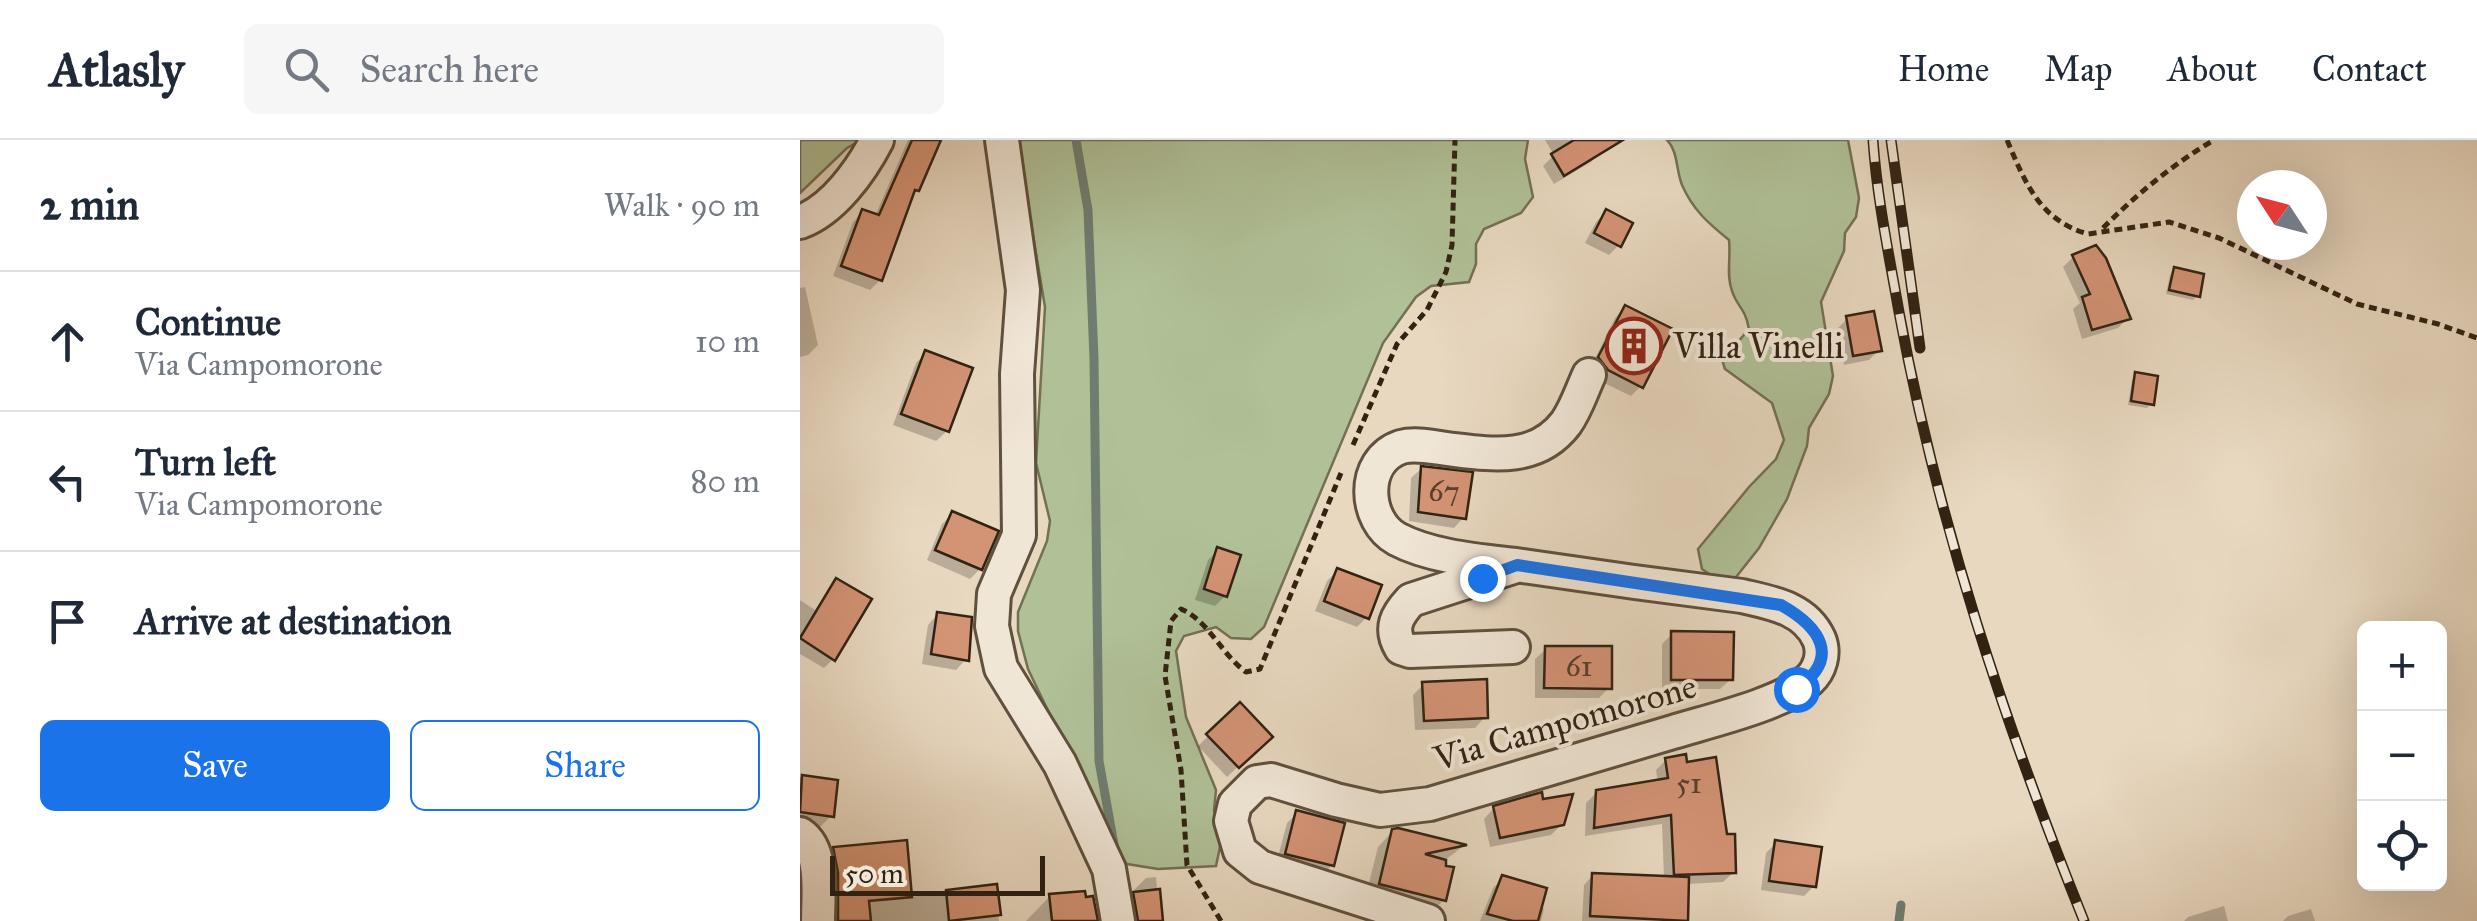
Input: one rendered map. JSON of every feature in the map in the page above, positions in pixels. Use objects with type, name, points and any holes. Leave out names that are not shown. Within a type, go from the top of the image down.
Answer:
[{"type":"street","points":[[800,222],[819,215],[867,158],[877,140]]},
{"type":"street","points":[[1002,140],[1023,290],[1017,374],[1018,535],[994,594],[992,626],[1001,668],[1060,764],[1109,869],[1118,921]]},
{"type":"street","name":"Via Campomorone","points":[[1428,921],[1260,867],[1240,851],[1234,837],[1231,821],[1235,804],[1257,782],[1271,780],[1380,810],[1430,804],[1738,713],[1796,689],[1811,678],[1821,660],[1822,646],[1814,629],[1781,605],[1412,546],[1378,523],[1370,500],[1372,482],[1386,458],[1399,448],[1416,446],[1505,456],[1538,444],[1557,433],[1568,420],[1589,375]]},
{"type":"street","name":"Via Campomorone","points":[[1513,647],[1410,651],[1401,648],[1394,626],[1411,600],[1517,565]]},
{"type":"street","points":[[800,834],[811,842],[816,862],[818,921]]},
{"type":"path","points":[[1221,921],[1188,865],[1181,770],[1165,676],[1171,621],[1181,608],[1196,615],[1230,660],[1246,672],[1260,669],[1376,386],[1397,344],[1426,310],[1446,272],[1452,244],[1455,140]]},
{"type":"path","points":[[2007,140],[2036,202],[2076,230],[2088,234],[2170,222],[2219,238],[2357,304],[2477,338]]},
{"type":"path","points":[[2100,230],[2192,153],[2214,140]]},
{"type":"green space","points":[[800,140],[862,140],[847,148],[800,193]]},
{"type":"green space","points":[[1017,140],[1528,140],[1525,159],[1533,197],[1521,213],[1484,229],[1476,244],[1476,264],[1469,282],[1431,286],[1416,297],[1383,343],[1264,627],[1251,639],[1231,638],[1216,627],[1184,636],[1176,651],[1186,717],[1216,790],[1214,810],[1220,847],[1216,866],[1158,869],[1121,863],[1028,669],[1018,631],[1018,612],[1047,541],[1050,521],[1036,463],[1045,307]]},
{"type":"green space","points":[[1667,140],[1848,140],[1859,198],[1856,217],[1845,233],[1844,251],[1821,302],[1833,376],[1829,394],[1809,428],[1807,446],[1787,499],[1759,548],[1736,577],[1718,580],[1702,569],[1698,549],[1776,459],[1784,440],[1772,403],[1725,369],[1719,350],[1737,343],[1749,329],[1730,285],[1729,240],[1691,202]]},
{"type":"building","points":[[912,140],[941,140],[919,191],[915,190],[882,281],[841,266],[862,209],[879,215]]},
{"type":"building","points":[[1574,140],[1623,140],[1564,176],[1551,154]]},
{"type":"building","points":[[1606,209],[1633,223],[1621,247],[1594,233]]},
{"type":"building","points":[[2096,245],[2106,258],[2131,319],[2092,330],[2082,297],[2090,294],[2072,255]]},
{"type":"building","points":[[2174,267],[2204,274],[2200,297],[2169,290]]},
{"type":"building","name":"Villa Vinelli","points":[[1625,305],[1673,329],[1643,388],[1608,370],[1598,357]]},
{"type":"building","points":[[1874,311],[1882,351],[1853,356],[1846,316]]},
{"type":"building","points":[[925,350],[973,368],[949,432],[901,414]]},
{"type":"building","points":[[2135,372],[2158,376],[2154,405],[2131,401]]},
{"type":"building","points":[[1421,466],[1473,472],[1466,519],[1418,512]]},
{"type":"building","points":[[952,511],[999,531],[982,570],[935,550]]},
{"type":"building","points":[[1217,547],[1241,555],[1227,597],[1204,589]]},
{"type":"building","points":[[1337,568],[1382,585],[1369,619],[1324,601]]},
{"type":"building","points":[[836,578],[872,599],[835,661],[800,638]]},
{"type":"building","points":[[937,612],[972,617],[969,661],[931,654]]},
{"type":"building","points":[[1671,631],[1734,632],[1733,680],[1671,680]]},
{"type":"building","points":[[1545,646],[1612,646],[1612,689],[1544,688]]},
{"type":"building","points":[[1487,679],[1488,718],[1424,721],[1422,682]]},
{"type":"building","points":[[1240,702],[1273,737],[1239,768],[1206,734]]},
{"type":"building","points":[[1686,754],[1687,762],[1716,757],[1727,834],[1735,834],[1736,873],[1674,875],[1671,815],[1594,828],[1596,790],[1668,778],[1665,758]]},
{"type":"building","points":[[802,775],[838,780],[834,817],[800,812]]},
{"type":"building","points":[[1542,792],[1543,799],[1573,794],[1564,825],[1500,838],[1493,806]]},
{"type":"building","points":[[1296,810],[1345,823],[1334,866],[1285,854]]},
{"type":"building","points":[[1392,829],[1467,845],[1425,854],[1446,860],[1446,866],[1454,867],[1446,901],[1379,884]]},
{"type":"building","points":[[907,840],[912,897],[869,901],[871,921],[838,921],[838,873],[833,847]]},
{"type":"building","points":[[1775,840],[1822,847],[1816,887],[1769,881]]},
{"type":"building","points":[[1592,873],[1689,877],[1688,921],[1590,916]]},
{"type":"building","points":[[1502,875],[1547,888],[1538,921],[1513,921],[1487,914]]},
{"type":"building","points":[[997,884],[1001,915],[949,921],[946,890]]},
{"type":"building","points":[[1160,889],[1163,921],[1138,921],[1133,892]]},
{"type":"building","points":[[1085,891],[1086,897],[1093,896],[1098,921],[1052,921],[1049,894]]},
{"type":"waterway","points":[[1076,140],[1088,210],[1094,359],[1099,761],[1115,850]]},
{"type":"waterway","points":[[1899,921],[1901,905]]},
{"type":"railway","points":[[1873,140],[1899,312],[1933,469],[2001,697],[2084,921]]},
{"type":"railway","points":[[1891,140],[1920,348]]},
{"type":"place","name":"Villa Vinelli","points":[[1634,346]]},
{"type":"route","points":[[1482,578],[1517,565],[1742,596],[1781,605],[1814,629],[1822,646],[1821,660],[1811,678],[1796,689]]}]
